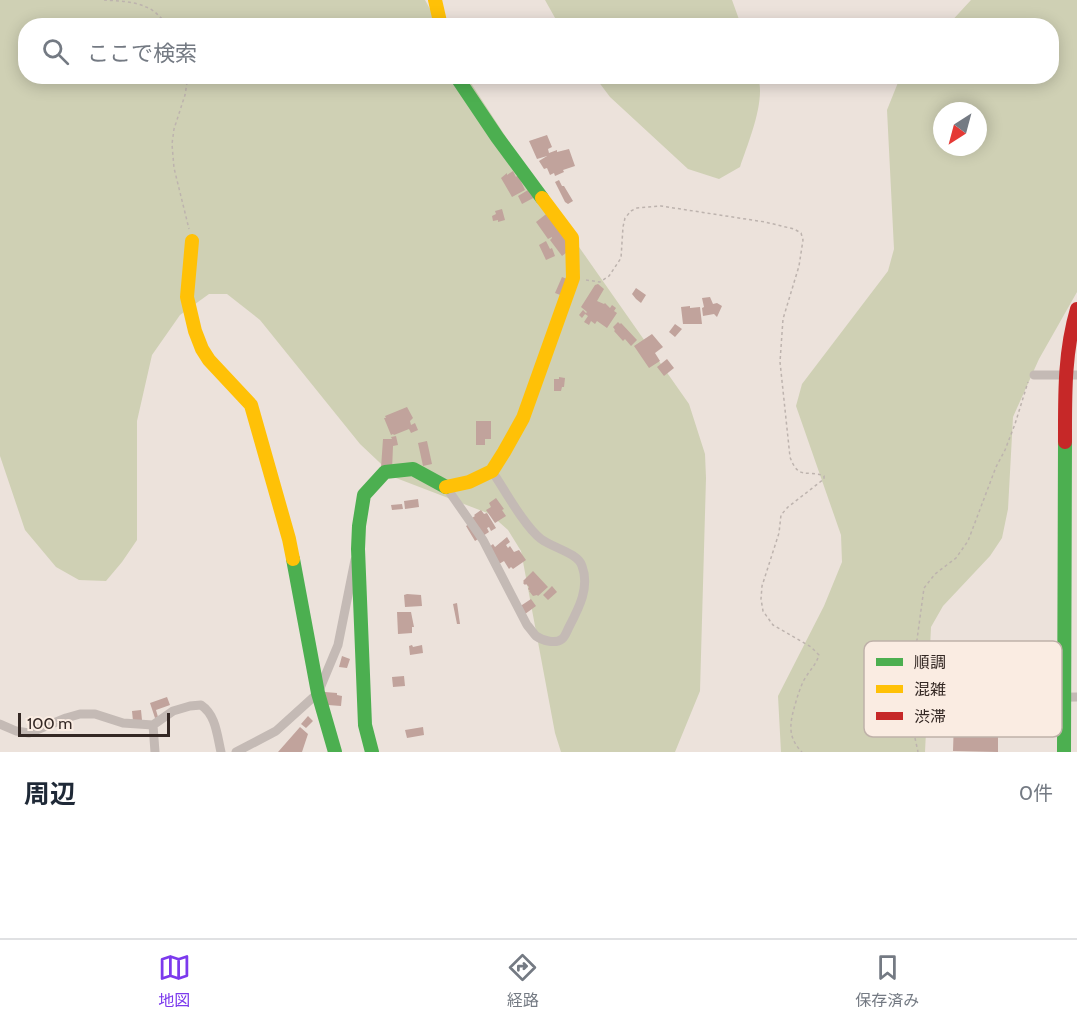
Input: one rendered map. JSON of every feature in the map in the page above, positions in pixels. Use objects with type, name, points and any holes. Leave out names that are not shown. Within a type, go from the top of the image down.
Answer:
[{"type":"street","points":[[435,0],[439,18]]},
{"type":"street","points":[[446,487],[468,482],[492,471],[523,418],[573,278],[572,238],[462,84]]},
{"type":"street","points":[[192,241],[188,297],[195,331],[209,360],[251,405],[289,539],[318,693],[335,752]]},
{"type":"street","points":[[1064,752],[1071,697],[1071,375],[1067,349],[1077,309]]},
{"type":"street","points":[[1034,375],[1071,375]]},
{"type":"street","points":[[372,752],[366,725],[358,549],[359,526],[364,495],[385,472],[413,469],[446,487],[483,540],[527,625],[536,636],[547,641],[563,639],[578,609],[586,576],[581,562],[574,555],[538,537],[492,471]]},
{"type":"street","points":[[236,752],[276,731],[318,693],[338,645],[358,549]]},
{"type":"street","points":[[0,724],[16,731],[29,733],[66,718],[80,714],[95,714],[123,723],[153,725],[173,711],[190,705],[201,705],[208,710],[216,728],[221,752]]},
{"type":"street","points":[[153,725],[155,752]]},
{"type":"path","points":[[104,0],[146,7],[161,18]]},
{"type":"path","points":[[187,84],[172,144],[174,168],[192,241]]},
{"type":"path","points":[[573,278],[600,282],[609,276],[621,258],[625,218],[637,208],[661,206],[765,222],[801,233],[803,240],[800,266],[783,319],[781,368],[790,457],[794,467],[802,474],[820,474],[824,476],[824,480],[788,507],[782,515],[779,533],[762,586],[761,599],[763,611],[773,625],[811,647],[819,655],[817,662],[803,682],[793,711],[791,733],[795,744],[802,752]]},
{"type":"path","points":[[917,641],[924,588],[935,574],[956,558],[968,541],[1015,424],[1024,391],[1034,375]]},
{"type":"path","points":[[914,737],[918,752]]},
{"type":"green space","points":[[0,0],[425,0],[435,18],[18,18],[18,84],[472,84],[558,217],[689,404],[705,454],[706,478],[700,691],[675,752],[561,752],[555,733],[521,551],[508,530],[490,514],[396,478],[360,444],[260,320],[227,294],[209,294],[180,315],[152,355],[137,421],[137,540],[106,581],[79,580],[56,567],[25,530],[0,456]]},
{"type":"green space","points":[[545,0],[732,0],[738,18],[555,18]]},
{"type":"green space","points":[[971,0],[1077,0],[1077,292],[1039,359],[1013,417],[1008,509],[1002,538],[990,556],[943,606],[931,627],[930,641],[864,641],[864,737],[926,737],[925,752],[781,752],[778,696],[824,606],[842,562],[841,535],[796,406],[802,384],[888,271],[894,249],[887,110],[897,84],[1059,84],[1059,18],[954,18]]},
{"type":"green space","points":[[600,84],[759,84],[760,87],[758,110],[740,167],[719,179],[688,169],[610,97]]},
{"type":"building","points":[[547,135],[552,147],[548,149],[549,153],[569,149],[575,166],[555,176],[554,173],[550,175],[547,168],[544,169],[539,161],[547,156],[537,159],[529,141]]},
{"type":"building","points":[[513,171],[516,177],[518,175],[525,190],[512,197],[501,178]]},
{"type":"building","points":[[559,180],[573,201],[568,204],[555,182]]},
{"type":"building","points":[[533,187],[537,196],[522,204],[518,196]]},
{"type":"building","points":[[502,209],[505,220],[493,221],[492,216],[496,214],[495,211]]},
{"type":"building","points":[[550,211],[571,249],[562,256],[550,240],[552,237],[548,239],[536,222]]},
{"type":"building","points":[[546,241],[555,256],[546,260],[539,245]]},
{"type":"building","points":[[562,277],[572,281],[563,296],[555,293]]},
{"type":"building","points":[[598,284],[604,289],[597,301],[605,303],[610,308],[612,305],[616,308],[614,311],[617,313],[607,328],[597,321],[595,324],[591,321],[589,325],[584,322],[588,316],[585,314],[582,318],[579,315],[583,310],[587,312],[581,307],[595,285]]},
{"type":"building","points":[[636,288],[646,295],[641,303],[632,294]]},
{"type":"building","points":[[710,297],[713,304],[717,303],[722,306],[717,317],[714,314],[703,316],[702,298]]},
{"type":"building","points":[[690,306],[690,308],[700,307],[702,324],[683,324],[681,307]]},
{"type":"building","points":[[618,322],[637,340],[631,346],[614,331],[613,327]]},
{"type":"building","points":[[675,324],[682,329],[675,337],[669,332]]},
{"type":"building","points":[[652,334],[663,347],[655,353],[660,361],[649,368],[634,346]]},
{"type":"building","points":[[667,359],[674,368],[664,376],[657,367]]},
{"type":"building","points":[[559,377],[565,378],[564,387],[561,391],[554,391],[554,379],[559,379]]},
{"type":"building","points":[[407,407],[413,418],[410,421],[411,425],[415,423],[418,430],[411,433],[409,429],[391,435],[385,416]]},
{"type":"building","points":[[476,421],[491,421],[491,439],[485,439],[485,445],[476,445]]},
{"type":"building","points":[[396,436],[398,445],[393,446],[392,470],[381,468],[383,439],[392,439],[391,437]]},
{"type":"building","points":[[427,441],[432,464],[423,466],[418,443]]},
{"type":"building","points":[[496,498],[506,516],[495,523],[486,510],[491,507],[489,503]]},
{"type":"building","points":[[418,499],[419,507],[405,509],[404,501]]},
{"type":"building","points":[[402,504],[403,509],[392,510],[391,505]]},
{"type":"building","points":[[481,510],[484,514],[487,513],[496,528],[491,531],[489,527],[487,528],[489,532],[475,541],[466,526],[474,521],[472,518]]},
{"type":"building","points":[[507,537],[510,542],[506,545],[508,548],[510,546],[514,552],[519,550],[526,560],[513,569],[511,567],[509,569],[504,561],[499,564],[488,548],[493,544],[495,547]]},
{"type":"building","points":[[533,571],[548,587],[538,596],[533,596],[529,587],[523,583]]},
{"type":"building","points":[[552,586],[557,592],[548,600],[543,595]]},
{"type":"building","points":[[404,595],[421,595],[422,606],[405,607]]},
{"type":"building","points":[[531,599],[536,606],[521,617],[519,607]]},
{"type":"building","points":[[457,603],[460,624],[457,624],[453,604]]},
{"type":"building","points":[[397,612],[411,612],[414,627],[412,627],[412,633],[398,634]]},
{"type":"building","points":[[422,645],[423,653],[410,655],[409,646],[413,647]]},
{"type":"building","points":[[342,656],[350,659],[347,668],[339,667]]},
{"type":"building","points":[[404,676],[405,686],[393,687],[392,677]]},
{"type":"building","points":[[325,692],[342,696],[341,706],[328,705],[324,702]]},
{"type":"building","points":[[167,697],[170,705],[156,710],[158,717],[155,718],[150,703]]},
{"type":"building","points":[[141,710],[142,720],[133,721],[132,711]]},
{"type":"building","points":[[308,716],[313,721],[306,728],[301,724]]},
{"type":"building","points":[[300,727],[308,734],[302,752],[278,752]]},
{"type":"building","points":[[423,727],[424,735],[407,738],[405,730]]},
{"type":"building","points":[[953,737],[998,737],[998,752],[953,751]]},
{"type":"traffic: fast","points":[[461,84],[542,198]]},
{"type":"traffic: fast","points":[[1064,752],[1065,442]]},
{"type":"traffic: fast","points":[[372,752],[365,725],[358,549],[364,495],[385,472],[413,469],[446,487]]},
{"type":"traffic: fast","points":[[293,559],[318,693],[335,752]]},
{"type":"traffic: slow","points":[[435,0],[439,18]]},
{"type":"traffic: slow","points":[[446,487],[469,482],[492,471],[504,452],[523,418],[573,278],[572,238],[542,198]]},
{"type":"traffic: slow","points":[[192,241],[187,297],[195,331],[209,360],[251,405],[293,559]]},
{"type":"traffic: jam","points":[[1065,442],[1067,359],[1077,309]]}]
